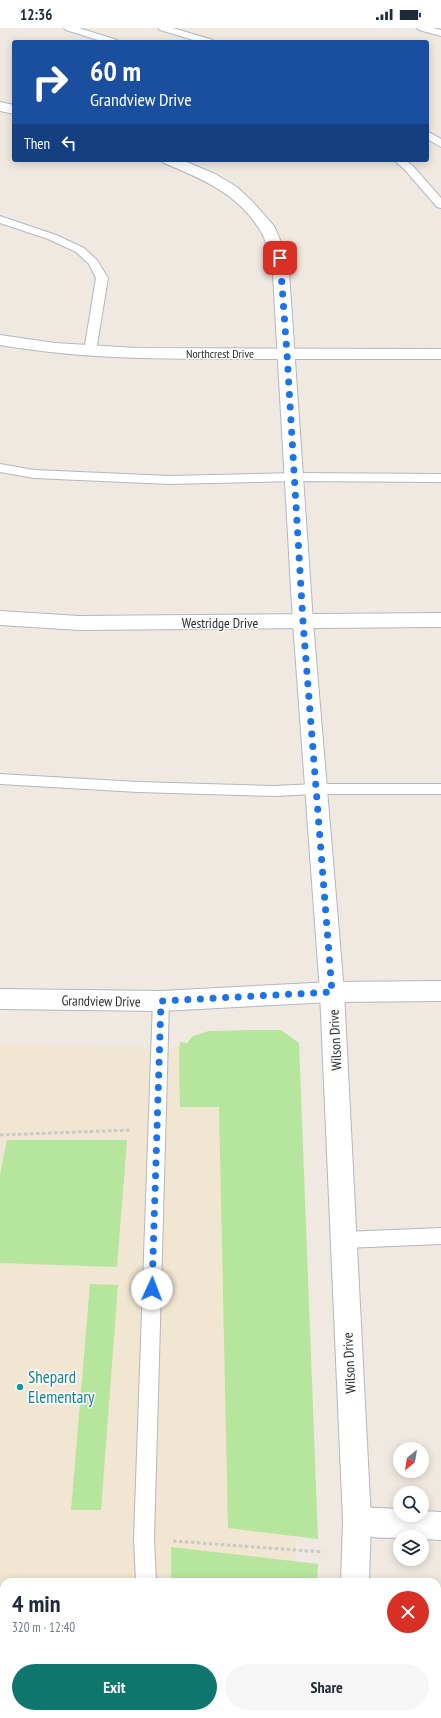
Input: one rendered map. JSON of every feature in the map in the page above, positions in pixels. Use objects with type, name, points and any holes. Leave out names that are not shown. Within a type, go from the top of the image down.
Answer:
[{"type":"street","points":[[0,106],[12,109]]},
{"type":"street","name":"Wilson Drive","points":[[174,162],[210,177],[232,190],[247,204],[268,229],[280,258],[303,622],[332,992],[357,1521],[355,1578]]},
{"type":"street","name":"Northcrest Drive","points":[[0,340],[25,345],[140,354],[441,354]]},
{"type":"street","name":"Westridge Drive","points":[[0,618],[79,623],[441,620]]},
{"type":"street","name":"Grandview Drive","points":[[0,999],[161,1001],[332,992],[441,991]]},
{"type":"street","points":[[357,1521],[441,1526]]},
{"type":"lane","points":[[69,28],[108,40]]},
{"type":"lane","points":[[163,28],[203,40]]},
{"type":"lane","points":[[422,28],[441,33]]},
{"type":"lane","points":[[429,135],[441,144]]},
{"type":"lane","points":[[402,162],[409,168],[441,205]]},
{"type":"lane","points":[[0,219],[52,237],[80,250],[93,262],[102,278],[90,351]]},
{"type":"lane","points":[[0,468],[34,474],[170,480],[294,477],[441,478]]},
{"type":"lane","points":[[0,779],[138,787],[274,791],[316,789],[441,790]]},
{"type":"lane","points":[[146,1578],[144,1538],[161,1001]]},
{"type":"lane","points":[[344,1240],[441,1236]]},
{"type":"path","points":[[0,1135],[131,1130],[131,1138]]},
{"type":"path","points":[[144,1538],[326,1552]]},
{"type":"shaded area","points":[[0,1046],[281,1048],[296,1578],[0,1578]]},
{"type":"green space","points":[[281,1030],[299,1043],[318,1539],[228,1528],[219,1107],[180,1107],[179,1054],[180,1042],[187,1043],[193,1036],[209,1031]]},
{"type":"green space","points":[[7,1140],[127,1140],[117,1267],[0,1263],[0,1174]]},
{"type":"green space","points":[[90,1284],[118,1285],[101,1510],[71,1510]]},
{"type":"green space","points":[[171,1547],[318,1564],[317,1578],[171,1578]]},
{"type":"place","name":"Shepard Elementary","points":[[20,1387]]},
{"type":"route","points":[[152,1289],[161,1001],[332,992],[303,622],[280,258]]}]
